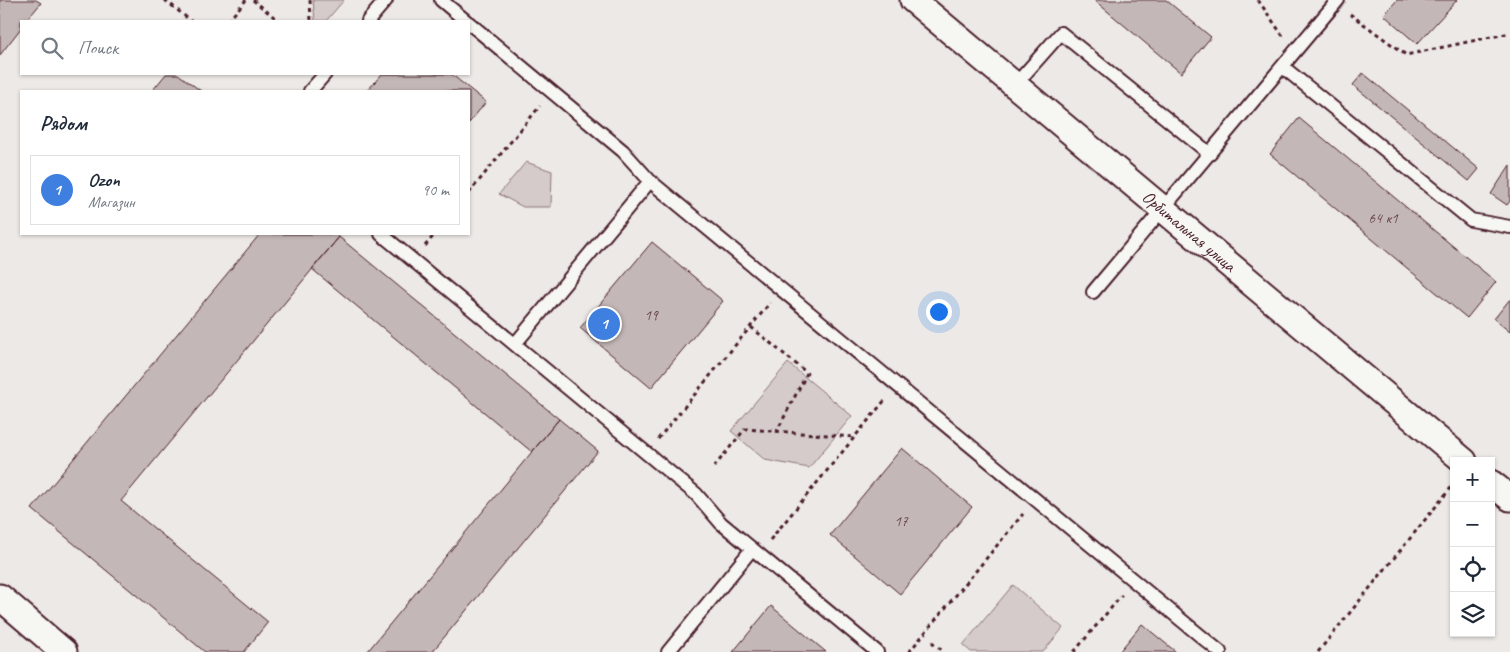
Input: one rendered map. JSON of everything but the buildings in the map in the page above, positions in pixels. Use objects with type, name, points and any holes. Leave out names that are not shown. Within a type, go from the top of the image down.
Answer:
[{"type":"street","name":"Орбитальная улица","points":[[914,0],[1459,457]]},
{"type":"street","points":[[1495,486],[1510,498]]},
{"type":"street","points":[[0,597],[64,652]]},
{"type":"lane","points":[[369,20],[386,0]]},
{"type":"lane","points":[[440,0],[465,20]]},
{"type":"lane","points":[[1093,292],[1337,2]]},
{"type":"lane","points":[[470,24],[623,151],[650,181],[1220,652]]},
{"type":"lane","points":[[1015,85],[1061,34],[1210,154]]},
{"type":"lane","points":[[1283,67],[1471,220],[1510,228]]},
{"type":"lane","points":[[311,90],[324,75]]},
{"type":"lane","points":[[515,344],[650,181]]},
{"type":"lane","points":[[382,235],[696,494],[721,523],[877,652]]},
{"type":"lane","points":[[668,652],[755,551]]},
{"type":"path","points":[[165,0],[189,20]]},
{"type":"path","points":[[229,20],[246,0]]},
{"type":"path","points":[[253,0],[278,20]]},
{"type":"path","points":[[310,0],[311,20]]},
{"type":"path","points":[[1258,0],[1295,52]]},
{"type":"path","points":[[1337,2],[1406,55],[1510,33]]},
{"type":"path","points":[[470,192],[552,92]]},
{"type":"path","points":[[647,453],[782,289]]},
{"type":"path","points":[[751,327],[807,373],[777,432]]},
{"type":"path","points":[[755,551],[855,437],[897,385]]},
{"type":"path","points":[[714,467],[745,429],[855,437]]},
{"type":"path","points":[[1318,652],[1450,489]]},
{"type":"path","points":[[909,652],[1035,499]]},
{"type":"path","points":[[1074,652],[1134,580]]},
{"type":"path","points":[[932,642],[944,652]]},
{"type":"shaded area","points":[[313,0],[344,0],[327,20],[315,20]]},
{"type":"shaded area","points":[[526,162],[552,171],[551,207],[523,207],[499,194]]},
{"type":"shaded area","points":[[788,363],[852,416],[809,468],[765,460],[731,431]]},
{"type":"shaded area","points":[[1013,585],[1063,628],[1043,652],[971,652],[963,645]]},
{"type":"place","name":"Ozon","points":[[604,324]]}]
